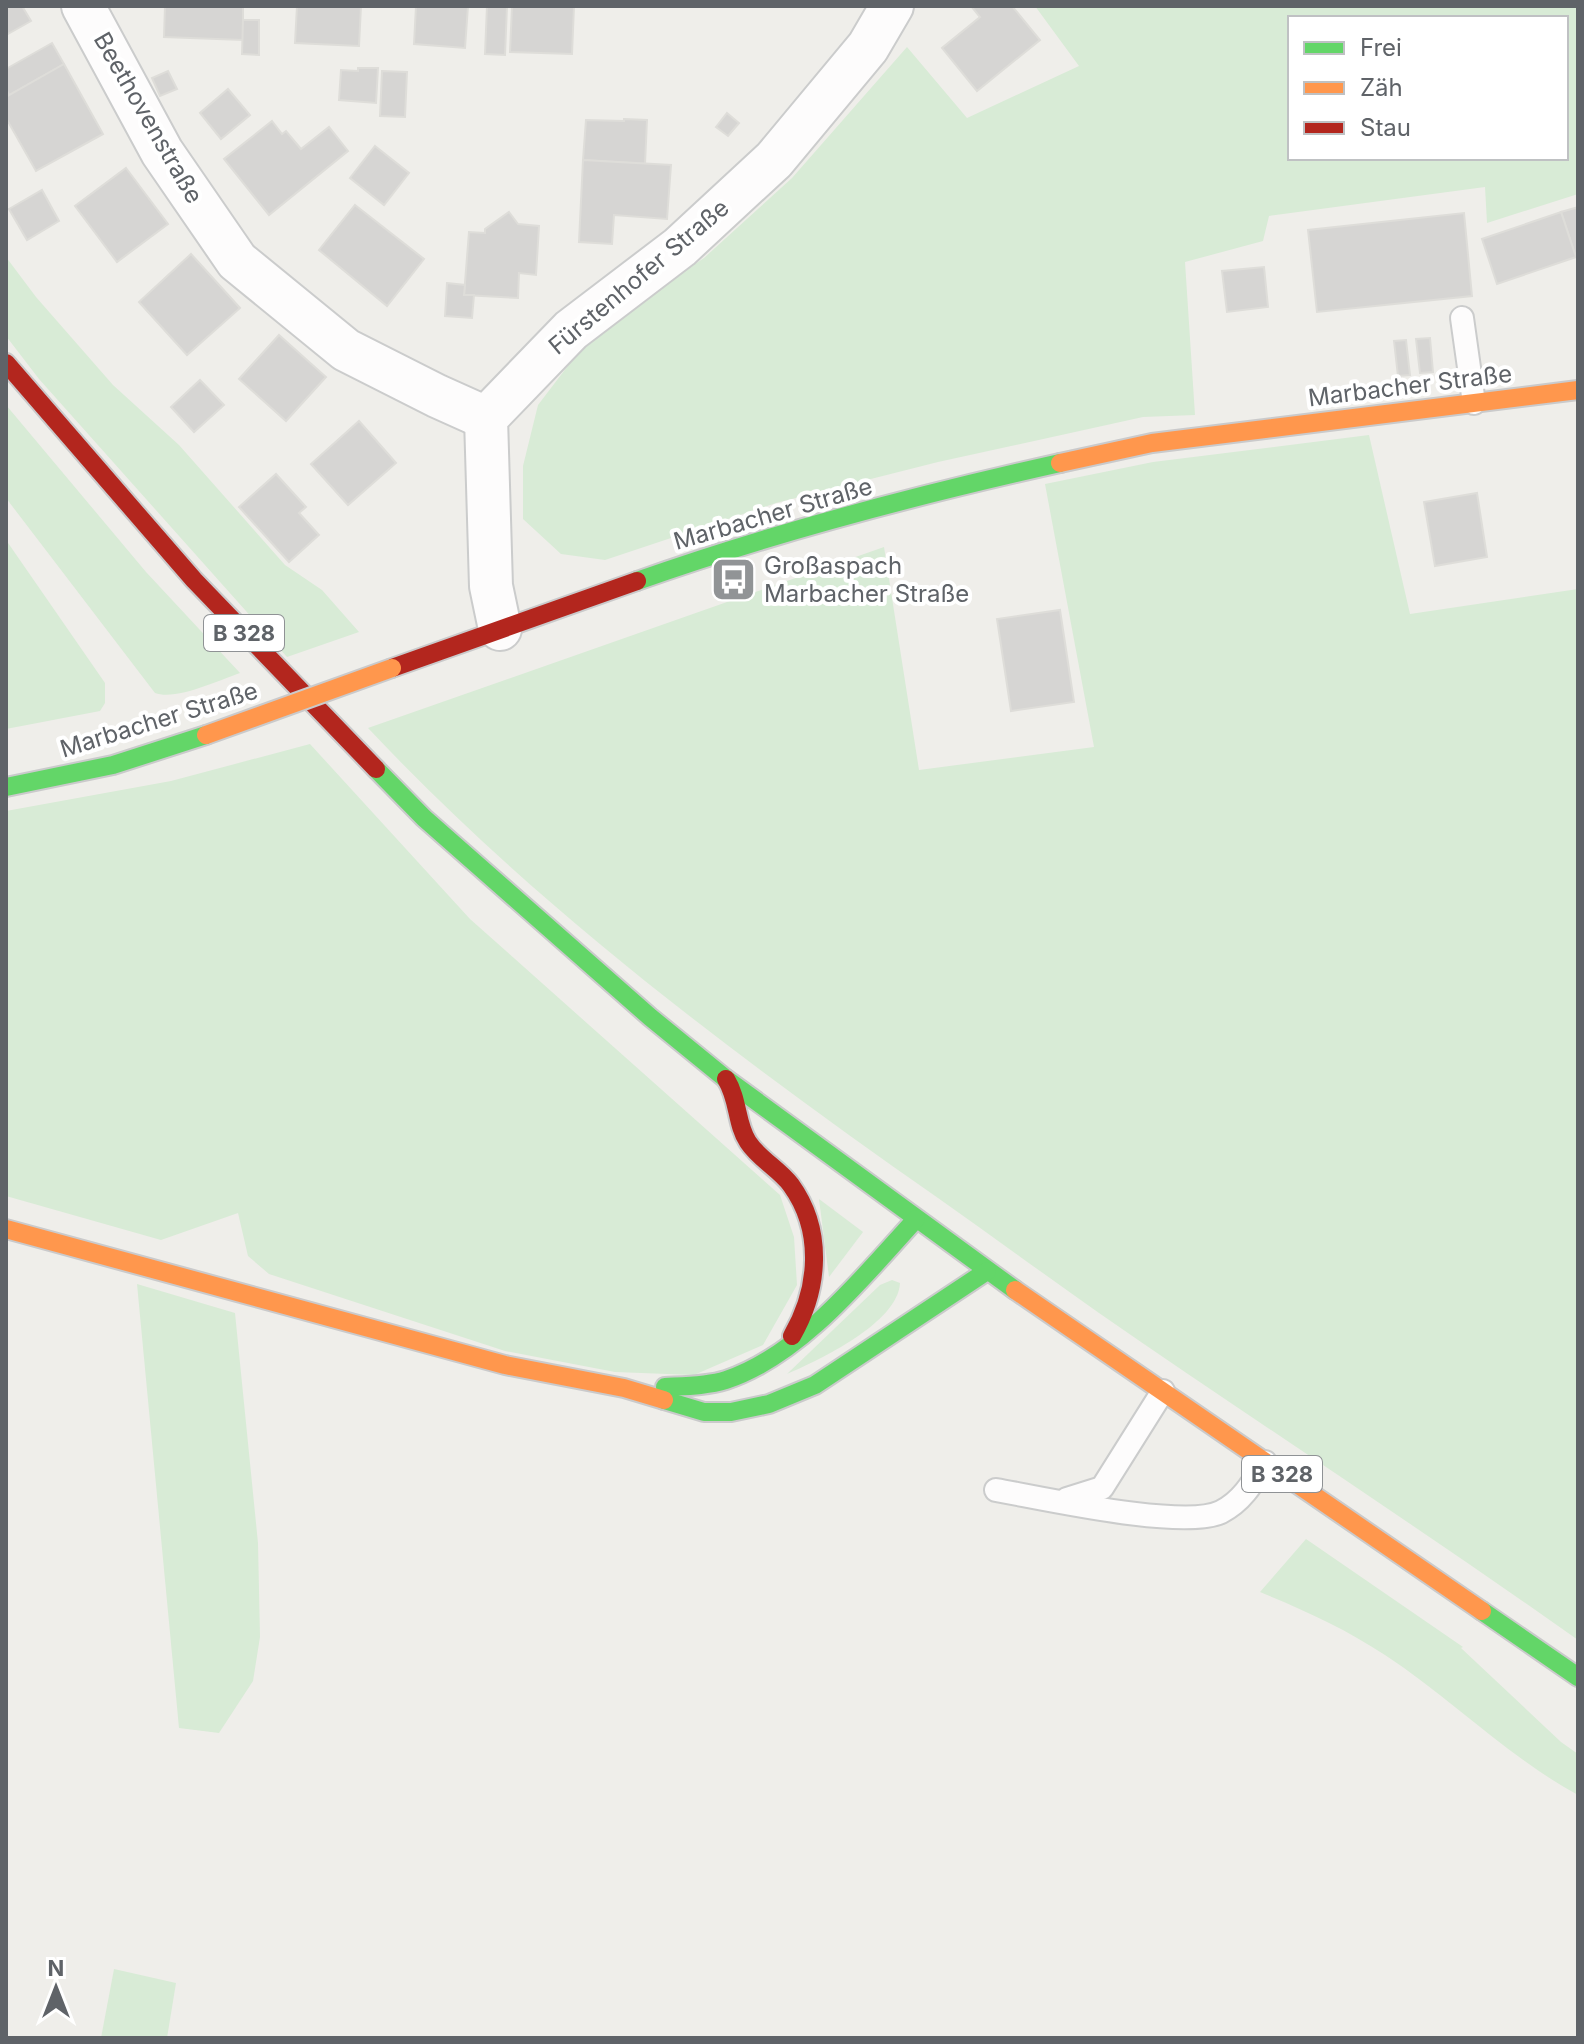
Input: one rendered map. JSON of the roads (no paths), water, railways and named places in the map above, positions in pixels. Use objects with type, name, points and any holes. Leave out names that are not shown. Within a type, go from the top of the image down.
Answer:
[{"type":"main road","name":"B 328","points":[[6,363],[194,580],[424,818],[573,953],[726,1079],[987,1271],[1578,1677]]},
{"type":"main road","name":"Marbacher Straße","points":[[6,787],[113,765],[206,735],[725,550],[953,487],[1152,443],[1578,390]]},
{"type":"main road","points":[[726,1079],[735,1095],[742,1131],[749,1144],[791,1184],[805,1208],[812,1231],[812,1292],[804,1319],[781,1352]]},
{"type":"main road","points":[[624,1388],[701,1386],[728,1380],[758,1367],[781,1352],[846,1293],[916,1219]]},
{"type":"main road","points":[[6,1229],[505,1365],[624,1388],[704,1412],[731,1412],[769,1404],[815,1385],[987,1271]]},
{"type":"street","name":"Beethovenstraße","points":[[83,6],[162,152],[237,261],[346,350],[486,418]]},
{"type":"street","name":"Fürstenhofer Straße","points":[[486,418],[571,330],[680,247],[774,160],[868,47],[892,6]]},
{"type":"street","points":[[486,418],[491,586],[500,629]]},
{"type":"lane","points":[[1462,318],[1474,403]]},
{"type":"lane","points":[[1062,1501],[1102,1488],[1163,1391]]},
{"type":"lane","points":[[996,1490],[1134,1513],[1199,1517],[1219,1513],[1238,1501],[1265,1462]]},
{"type":"place","name":"Großaspach Marbacher Straße","points":[[733,580]]}]
